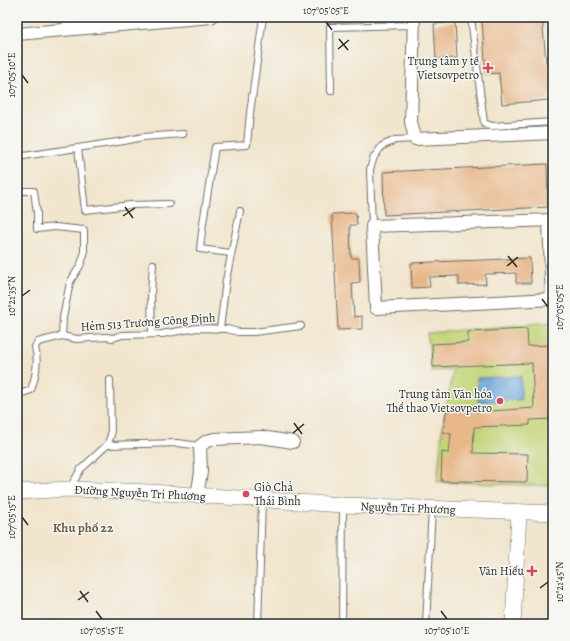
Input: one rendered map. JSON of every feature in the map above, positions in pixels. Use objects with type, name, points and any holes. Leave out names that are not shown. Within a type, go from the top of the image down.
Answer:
[{"type":"street","points":[[17,34],[211,17]]},
{"type":"street","points":[[414,21],[411,122],[415,139],[553,134]]},
{"type":"street","points":[[551,220],[552,299],[376,308],[372,226],[551,220]]},
{"type":"street","points":[[197,496],[201,472],[200,446],[207,441],[214,439],[261,437],[293,442]]},
{"type":"street","name":"Đường Nguyễn Tri Phương","points":[[17,492],[70,489],[150,492],[262,500]]},
{"type":"street","name":"Nguyễn Tri Phương","points":[[262,500],[344,505],[553,513]]},
{"type":"street","points":[[513,624],[519,512]]},
{"type":"lane","points":[[66,17],[66,30]]},
{"type":"lane","points":[[231,253],[200,249],[203,223],[215,147],[247,145],[263,17]]},
{"type":"lane","points":[[471,17],[484,123],[492,126],[553,122]]},
{"type":"lane","points":[[331,91],[330,27],[414,21]]},
{"type":"lane","points":[[17,157],[143,137],[183,134]]},
{"type":"lane","points":[[372,226],[370,169],[374,157],[382,146],[394,140],[415,139]]},
{"type":"lane","points":[[78,148],[85,210],[131,205],[169,204]]},
{"type":"lane","points":[[17,191],[34,191],[37,213],[37,229],[55,227],[84,230],[84,255],[80,266],[70,282],[63,318],[62,336]]},
{"type":"lane","points":[[220,329],[226,280],[240,211]]},
{"type":"lane","points":[[152,334],[151,294],[153,264]]},
{"type":"lane","name":"Hẻm 513 Trương Công Định","points":[[17,395],[31,390],[36,377],[37,357],[35,347],[38,342],[62,336],[77,338],[113,338],[122,335],[152,334],[197,328],[254,332],[300,326]]},
{"type":"lane","points":[[70,489],[81,469],[107,445],[111,435],[110,380]]},
{"type":"lane","points":[[107,445],[178,443],[200,446]]},
{"type":"lane","points":[[258,624],[262,500]]},
{"type":"lane","points":[[342,624],[344,505]]},
{"type":"lane","points":[[426,624],[432,508]]},
{"type":"green space","name":"Trung tâm Văn hóa Thể thao Vietsovpetro","points":[[553,322],[553,486],[437,482],[442,431],[453,370],[432,371],[427,333]]},
{"type":"water","points":[[521,376],[521,400],[478,402],[477,378]]},
{"type":"building","points":[[496,17],[542,17],[546,62],[553,61],[553,95],[548,95],[549,100],[502,104],[499,73],[486,74],[482,21],[497,20]]},
{"type":"building","points":[[455,22],[457,58],[436,59],[434,24]]},
{"type":"building","points":[[547,164],[548,207],[384,215],[383,172]]},
{"type":"building","points":[[356,213],[357,225],[350,225],[351,258],[359,258],[360,282],[352,283],[354,317],[362,316],[362,329],[338,330],[332,214]]},
{"type":"building","points":[[530,258],[531,283],[516,283],[516,273],[485,274],[486,284],[459,285],[459,276],[429,277],[430,287],[412,288],[411,263]]},
{"type":"building","points":[[527,329],[528,346],[553,345],[553,419],[530,420],[530,425],[474,427],[473,453],[528,454],[527,482],[441,481],[442,452],[449,453],[451,434],[443,432],[446,411],[476,409],[476,412],[534,408],[532,363],[433,367],[432,344],[468,342],[468,332]]},
{"type":"place","name":"Trung tâm y tế Vietsovpetro","points":[[488,68]]},
{"type":"place","name":"Trung tâm Văn hóa Thể thao Vietsovpetro","points":[[500,401]]},
{"type":"place","name":"Giò Chả Thái Bình","points":[[246,494]]},
{"type":"place","name":"Văn Hiếu","points":[[532,571]]},
{"type":"district","name":"Khu phố 22","points":[[83,527]]}]
